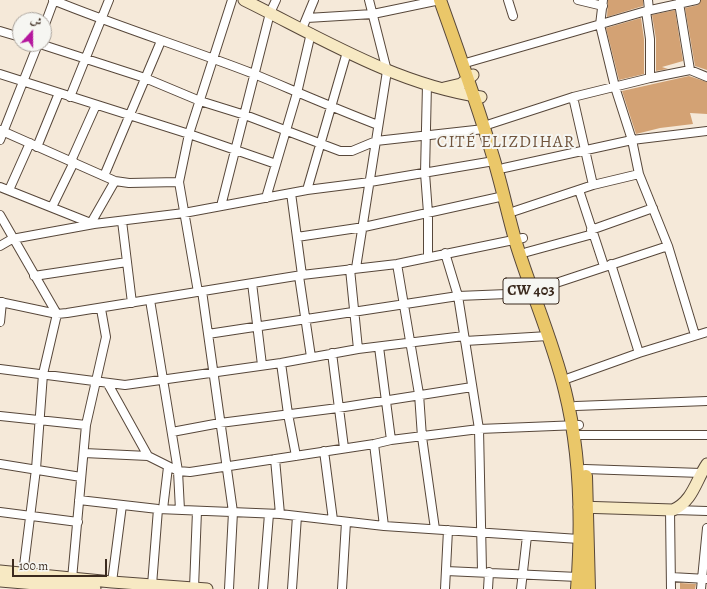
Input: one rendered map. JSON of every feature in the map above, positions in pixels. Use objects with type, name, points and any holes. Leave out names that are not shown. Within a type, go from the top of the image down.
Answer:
[{"type":"main road","points":[[244,0],[388,71],[427,84],[477,96]]},
{"type":"main road","name":"CW 403","points":[[440,0],[471,77],[515,211],[519,239],[527,252],[535,291],[569,378],[576,406],[589,589]]},
{"type":"main road","name":"CW 403","points":[[448,0],[469,62],[471,77]]},
{"type":"main road","points":[[444,88],[461,84],[471,77]]},
{"type":"main road","name":"CW 403","points":[[499,164],[504,196],[519,239],[577,428],[585,469],[583,507],[579,539],[578,583]]},
{"type":"main road","points":[[583,507],[672,510],[686,503],[703,475]]},
{"type":"main road","points":[[0,571],[72,579],[207,589]]},
{"type":"main road","points":[[0,581],[95,589]]},
{"type":"street","points":[[49,12],[53,0],[100,19],[254,74],[297,93],[378,124]]},
{"type":"street","points":[[70,96],[109,0]]},
{"type":"street","points":[[229,589],[233,512],[208,334],[179,182],[189,134],[232,0]]},
{"type":"street","points":[[221,206],[270,13],[276,0]]},
{"type":"street","points":[[266,198],[297,93],[307,18],[314,0]]},
{"type":"street","points":[[358,349],[353,311],[353,269],[364,227],[378,124],[388,71],[369,0]]},
{"type":"street","points":[[307,18],[372,14],[440,0]]},
{"type":"street","points":[[508,0],[513,16]]},
{"type":"street","points":[[578,0],[603,3],[600,25],[615,87],[632,140],[639,174],[668,246],[695,335]]},
{"type":"street","points":[[648,0],[647,11],[650,39],[650,78]]},
{"type":"street","points":[[469,62],[647,11],[696,0]]},
{"type":"street","points":[[679,3],[690,70]]},
{"type":"street","points":[[0,31],[12,35]]},
{"type":"street","points":[[104,176],[161,41]]},
{"type":"street","points":[[52,48],[145,78],[200,101],[244,115],[319,144],[340,151],[349,152],[376,141],[487,126],[573,97],[650,78],[690,70],[707,77]]},
{"type":"street","points":[[0,140],[2,131],[36,52]]},
{"type":"street","points":[[307,190],[319,144],[332,107],[348,52]]},
{"type":"street","points":[[0,74],[189,134],[276,164]]},
{"type":"street","points":[[427,84],[425,173],[428,213],[428,256]]},
{"type":"street","points":[[9,190],[34,145],[59,93]]},
{"type":"street","points":[[573,97],[594,185]]},
{"type":"street","points":[[52,207],[96,105]]},
{"type":"street","points":[[2,131],[115,181],[129,183],[179,182]]},
{"type":"street","points":[[0,246],[12,239],[93,223],[184,213],[307,190],[499,164],[586,150],[632,140],[707,131]]},
{"type":"street","points":[[515,211],[594,185],[639,174]]},
{"type":"street","points":[[93,223],[115,181]]},
{"type":"street","points":[[0,187],[93,223]]},
{"type":"street","points":[[579,190],[592,232],[608,265],[639,353]]},
{"type":"street","points":[[291,193],[297,237],[300,276],[312,357]]},
{"type":"street","points":[[297,237],[364,227],[504,196]]},
{"type":"street","points":[[527,252],[592,232],[653,208]]},
{"type":"street","points":[[0,215],[12,239],[57,314],[43,374],[36,469],[23,574]]},
{"type":"street","points":[[122,221],[132,303]]},
{"type":"street","points":[[0,322],[1,302],[57,314],[101,309],[252,283],[397,264],[428,256],[519,239]]},
{"type":"street","points":[[208,334],[458,296],[535,291],[608,265],[668,246]]},
{"type":"street","points":[[445,253],[458,296],[479,429],[483,531],[488,589]]},
{"type":"street","points":[[34,276],[127,262]]},
{"type":"street","points":[[397,264],[419,394],[422,437],[435,529]]},
{"type":"street","points":[[252,283],[262,365]]},
{"type":"street","points":[[150,300],[178,471],[180,510]]},
{"type":"street","points":[[72,579],[86,425],[106,337],[101,309]]},
{"type":"street","points":[[569,378],[639,353],[707,332]]},
{"type":"street","points":[[0,369],[97,380],[108,384],[124,385],[281,363],[332,353],[411,342],[548,336]]},
{"type":"street","points":[[379,347],[391,440]]},
{"type":"street","points":[[332,353],[344,448]]},
{"type":"street","points":[[281,363],[288,414],[296,456]]},
{"type":"street","points":[[108,384],[148,456]]},
{"type":"street","points":[[172,432],[220,423],[338,408],[419,394],[472,387]]},
{"type":"street","points":[[576,406],[707,401]]},
{"type":"street","points":[[0,416],[86,425]]},
{"type":"street","points":[[84,453],[148,456],[178,471],[190,472],[374,444],[391,440],[479,429],[577,428],[707,436]]},
{"type":"street","points":[[374,444],[384,526]]},
{"type":"street","points":[[324,451],[333,520]]},
{"type":"street","points":[[275,459],[280,514]]},
{"type":"street","points":[[0,464],[81,477]]},
{"type":"street","points":[[152,585],[160,509],[168,467]]},
{"type":"street","points":[[585,469],[703,475]]},
{"type":"street","points":[[79,500],[160,509],[280,514],[384,526],[483,531],[527,536],[579,539]]},
{"type":"street","points":[[112,582],[122,505]]},
{"type":"street","points":[[671,589],[672,510],[707,511]]},
{"type":"street","points":[[194,588],[196,511]]},
{"type":"street","points":[[0,512],[78,522]]},
{"type":"street","points":[[263,589],[268,514]]},
{"type":"street","points":[[292,589],[297,516]]},
{"type":"street","points":[[342,589],[346,522]]},
{"type":"street","points":[[701,589],[704,579],[707,528]]},
{"type":"street","points":[[445,589],[448,530]]},
{"type":"street","points":[[521,589],[521,575],[527,536]]},
{"type":"street","points":[[446,571],[521,575],[578,583]]},
{"type":"street","points":[[671,577],[704,579]]},
{"type":"building","points":[[608,0],[643,0],[643,6],[607,17]]},
{"type":"building","points":[[701,0],[707,0],[707,70],[695,66],[685,8],[698,5]]},
{"type":"building","points":[[675,10],[683,61],[662,67],[668,69],[656,71],[656,39],[652,15]]},
{"type":"building","points":[[641,18],[644,39],[644,74],[619,80],[606,28]]},
{"type":"building","points":[[689,76],[707,82],[707,114],[690,113],[693,124],[660,128],[636,134],[622,91]]},
{"type":"building","points":[[680,583],[696,584],[695,589],[680,589]]},
{"type":"district","name":"CITÉ ELIZDIHAR","points":[[506,143]]}]
